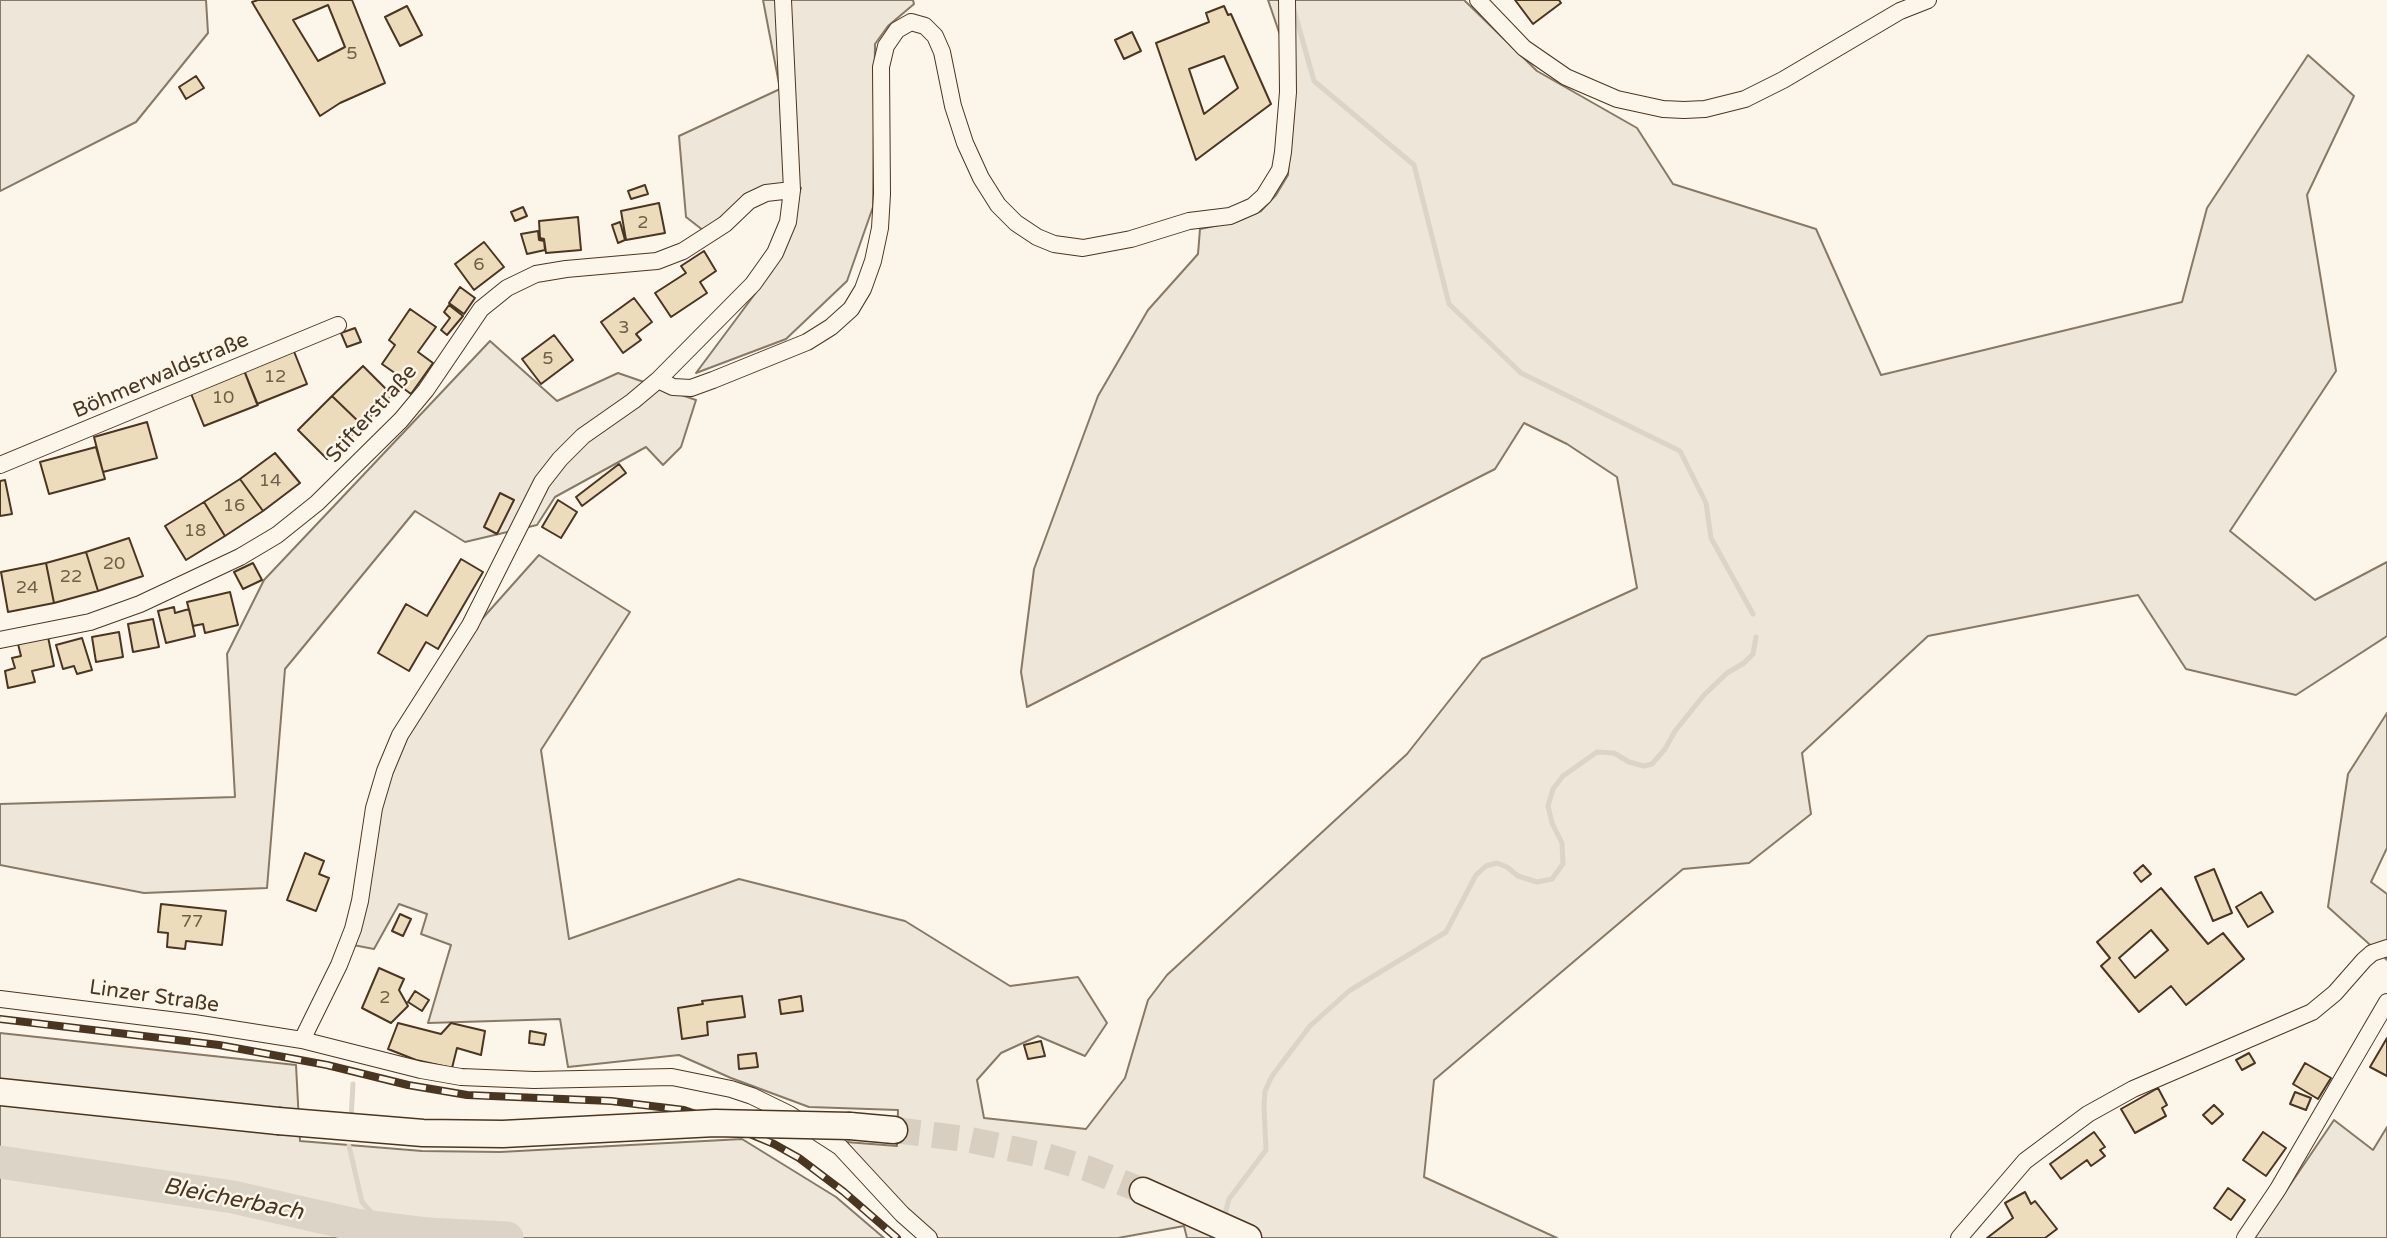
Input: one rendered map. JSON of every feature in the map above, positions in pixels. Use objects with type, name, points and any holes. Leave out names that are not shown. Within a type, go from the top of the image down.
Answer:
[{"type":"main road","points":[[0,1092],[423,1133],[503,1134],[715,1123],[850,1126],[894,1130]]},
{"type":"main road","points":[[1143,1191],[1248,1238]]},
{"type":"street","points":[[302,1040],[339,965],[353,929],[360,901],[374,808],[400,735],[470,625],[542,482],[583,436],[658,380],[753,284],[775,253],[788,222],[792,190],[783,0]]},
{"type":"street","points":[[658,380],[673,387],[691,388],[713,380],[807,342],[831,327],[850,309],[863,289],[873,261],[880,228],[881,67],[886,46],[897,30],[911,22],[925,26],[935,36],[942,52],[953,106],[965,143],[981,178],[999,205],[1016,223],[1037,237],[1055,244],[1083,248],[1130,239],[1189,221],[1230,216],[1253,206],[1264,196],[1280,170],[1283,152],[1288,92],[1287,0]]},
{"type":"street","points":[[1478,0],[1524,48],[1566,77],[1617,99],[1663,109],[1684,110],[1725,105],[1764,90],[1889,17],[1927,0]]},
{"type":"street","name":"Stifterstraße","points":[[0,640],[90,622],[139,604],[240,557],[277,535],[317,503],[401,420],[426,390],[481,309],[507,288],[536,274],[657,261],[683,251],[714,231],[749,201],[766,192],[792,190]]},
{"type":"street","name":"Böhmerwaldstraße","points":[[0,465],[338,326]]},
{"type":"street","points":[[1959,1238],[2025,1161],[2088,1114],[2133,1089],[2312,1012],[2335,993],[2372,953],[2387,948]]},
{"type":"street","name":"Linzer Straße","points":[[0,999],[194,1023],[302,1040],[421,1070],[461,1077],[534,1080],[672,1077],[731,1089],[789,1114],[840,1147],[902,1214],[929,1238]]},
{"type":"street","points":[[2245,1238],[2278,1189],[2387,1002]]},
{"type":"shaded area","points":[[0,0],[206,0],[208,33],[136,122],[0,191]]},
{"type":"shaded area","points":[[763,0],[913,0],[914,4],[888,26],[875,44],[873,207],[847,281],[786,339],[696,373],[772,271],[801,188],[755,191],[704,231],[686,217],[679,136],[780,89]]},
{"type":"shaded area","points":[[1268,0],[1464,0],[1537,71],[1637,128],[1673,184],[1816,229],[1881,375],[2182,302],[2207,208],[2308,55],[2354,96],[2307,195],[2336,371],[2230,531],[2315,600],[2387,562],[2387,636],[2296,695],[2186,669],[2138,595],[1928,636],[1802,753],[1811,814],[1749,863],[1683,869],[1434,1080],[1424,1177],[1557,1238],[1187,1238],[1184,1226],[1118,1238],[938,1238],[907,1211],[846,1142],[897,1146],[898,1110],[809,1107],[679,1055],[568,1067],[560,1019],[428,1023],[451,945],[421,934],[427,914],[399,904],[374,949],[348,944],[393,742],[449,656],[539,555],[630,612],[541,750],[569,939],[739,879],[905,921],[1010,986],[1078,977],[1107,1023],[1085,1056],[1038,1036],[1001,1053],[977,1080],[984,1118],[1086,1129],[1125,1078],[1148,1000],[1167,975],[1407,754],[1482,659],[1637,588],[1617,477],[1567,444],[1524,423],[1495,469],[1027,707],[1021,672],[1034,569],[1098,396],[1148,310],[1198,254],[1200,229],[1238,221],[1261,211],[1276,195],[1288,175],[1293,73]]},
{"type":"shaded area","points":[[490,341],[557,401],[618,373],[696,400],[681,447],[663,465],[646,447],[555,497],[537,525],[465,542],[415,511],[285,669],[267,888],[144,893],[0,865],[0,804],[235,797],[227,654],[264,580]]},
{"type":"shaded area","points":[[2387,713],[2387,848],[2371,882],[2387,894],[2387,960],[2328,907],[2348,774]]},
{"type":"shaded area","points":[[0,1033],[296,1065],[300,1141],[422,1151],[500,1152],[742,1139],[836,1197],[884,1238],[0,1238]]},
{"type":"shaded area","points":[[2334,1120],[2373,1150],[2387,1127],[2387,1238],[2254,1238]]},
{"type":"building","points":[[352,0],[385,83],[340,103],[320,116],[252,2]],"holes":[[[328,5],[345,47],[318,61],[293,20]]]},
{"type":"building","points":[[1515,0],[1559,0],[1561,3],[1533,24]]},
{"type":"building","points":[[407,6],[422,35],[400,46],[385,17]]},
{"type":"building","points":[[1224,6],[1228,15],[1231,14],[1271,104],[1196,160],[1156,43],[1209,22],[1206,13]],"holes":[[[1224,56],[1238,88],[1204,114],[1189,69]]]},
{"type":"building","points":[[1132,32],[1141,51],[1124,59],[1115,40]]},
{"type":"building","points":[[196,76],[204,88],[186,99],[179,87]]},
{"type":"building","points":[[645,185],[648,194],[631,199],[628,191]]},
{"type":"building","points":[[659,203],[665,233],[626,240],[621,211]]},
{"type":"building","points":[[523,207],[527,216],[515,221],[511,212]]},
{"type":"building","points":[[578,217],[581,250],[546,253],[544,239],[540,238],[539,221]]},
{"type":"building","points":[[620,222],[625,240],[618,243],[612,225]]},
{"type":"building","points":[[538,231],[539,240],[544,241],[545,250],[527,254],[521,234]]},
{"type":"building","points":[[484,242],[504,267],[474,290],[455,264]]},
{"type":"building","points":[[704,251],[716,271],[700,282],[707,293],[671,317],[655,293],[686,273],[681,266]]},
{"type":"building","points":[[460,287],[475,298],[464,314],[449,303]]},
{"type":"building","points":[[634,298],[652,322],[636,334],[641,340],[623,353],[601,322]]},
{"type":"building","points":[[449,305],[463,316],[447,335],[441,330],[450,318],[444,312]]},
{"type":"building","points":[[410,309],[436,327],[418,352],[433,363],[411,394],[395,382],[399,376],[382,364],[395,345],[389,340]]},
{"type":"building","points":[[355,328],[361,342],[347,347],[341,333]]},
{"type":"building","points":[[554,335],[573,360],[541,384],[522,359]]},
{"type":"building","points":[[293,349],[307,384],[257,404],[243,368]]},
{"type":"building","points":[[363,366],[392,395],[362,425],[332,396]]},
{"type":"building","points":[[244,370],[258,405],[204,426],[190,391]]},
{"type":"building","points":[[332,396],[362,425],[327,459],[298,430]]},
{"type":"building","points":[[147,422],[157,458],[103,472],[94,437]]},
{"type":"building","points":[[96,447],[105,479],[49,494],[40,462]]},
{"type":"building","points":[[275,453],[300,483],[263,511],[240,479]]},
{"type":"building","points":[[619,464],[626,473],[582,506],[576,497]]},
{"type":"building","points":[[240,479],[263,511],[225,536],[204,502]]},
{"type":"building","points":[[5,480],[12,514],[0,516],[0,481]]},
{"type":"building","points":[[500,493],[514,500],[497,534],[484,527]]},
{"type":"building","points":[[558,500],[577,512],[561,538],[542,527]]},
{"type":"building","points":[[204,502],[225,536],[186,560],[165,526]]},
{"type":"building","points":[[129,538],[143,576],[98,591],[86,552]]},
{"type":"building","points":[[86,552],[98,591],[54,603],[46,563]]},
{"type":"building","points":[[461,559],[483,572],[438,649],[426,642],[409,671],[378,653],[406,604],[427,616]]},
{"type":"building","points":[[46,563],[54,603],[8,612],[1,572]]},
{"type":"building","points":[[253,563],[262,580],[243,589],[234,572]]},
{"type":"building","points":[[230,592],[238,625],[205,633],[203,624],[193,626],[187,602]]},
{"type":"building","points":[[174,607],[175,613],[189,609],[195,636],[166,643],[158,611]]},
{"type":"building","points":[[153,619],[159,647],[133,652],[128,624]]},
{"type":"building","points":[[119,632],[123,657],[96,662],[92,637]]},
{"type":"building","points":[[48,637],[54,666],[32,671],[35,682],[8,688],[5,671],[15,668],[12,658],[21,656],[18,644]]},
{"type":"building","points":[[82,638],[92,670],[77,674],[74,666],[63,669],[56,645]]},
{"type":"building","points":[[305,853],[324,861],[319,874],[329,878],[316,911],[287,900]]},
{"type":"building","points":[[2143,865],[2151,874],[2141,882],[2134,873]]},
{"type":"building","points":[[2214,869],[2232,913],[2213,921],[2195,877]]},
{"type":"building","points":[[2161,888],[2208,944],[2223,933],[2244,959],[2186,1005],[2171,986],[2139,1012],[2101,966],[2110,958],[2097,942]],"holes":[[[2151,930],[2168,950],[2135,978],[2119,958]]]},
{"type":"building","points":[[2261,892],[2273,912],[2248,927],[2236,907]]},
{"type":"building","points":[[161,904],[226,911],[222,945],[186,941],[185,949],[167,947],[168,933],[158,932]]},
{"type":"building","points":[[400,914],[411,919],[403,936],[392,931]]},
{"type":"building","points":[[379,968],[404,979],[399,990],[408,1006],[391,1023],[362,1008]]},
{"type":"building","points":[[415,991],[429,1000],[422,1011],[408,1002]]},
{"type":"building","points":[[742,996],[745,1017],[707,1022],[708,1035],[682,1039],[678,1008],[703,1004],[702,1001]]},
{"type":"building","points":[[801,996],[803,1011],[781,1014],[779,1000]]},
{"type":"building","points":[[398,1023],[441,1034],[451,1023],[485,1031],[481,1055],[457,1048],[452,1068],[416,1060],[388,1049]]},
{"type":"building","points":[[530,1031],[546,1034],[544,1045],[529,1043]]},
{"type":"building","points":[[2387,1038],[2387,1076],[2370,1067]]},
{"type":"building","points":[[1041,1041],[1045,1056],[1028,1059],[1024,1045]]},
{"type":"building","points":[[756,1053],[758,1067],[739,1069],[738,1055]]},
{"type":"building","points":[[2249,1053],[2255,1063],[2242,1070],[2236,1060]]},
{"type":"building","points":[[2305,1063],[2331,1078],[2318,1099],[2293,1084]]},
{"type":"building","points":[[2158,1088],[2167,1105],[2162,1108],[2166,1116],[2135,1133],[2121,1109]]},
{"type":"building","points":[[2295,1092],[2311,1098],[2306,1110],[2290,1104]]},
{"type":"building","points":[[2214,1105],[2223,1114],[2212,1124],[2203,1115]]},
{"type":"building","points":[[2094,1132],[2105,1147],[2100,1150],[2105,1156],[2091,1166],[2087,1160],[2061,1179],[2050,1164]]},
{"type":"building","points":[[2263,1132],[2286,1148],[2266,1176],[2243,1160]]},
{"type":"building","points":[[2228,1188],[2245,1200],[2231,1220],[2214,1208]]},
{"type":"building","points":[[2025,1192],[2031,1204],[2035,1201],[2057,1229],[2045,1238],[1987,1238],[2013,1218],[2005,1203]]},
{"type":"waterway","points":[[1294,10],[1314,81],[1414,165],[1449,304],[1521,373],[1680,451],[1706,503],[1711,538],[1753,614]]},
{"type":"waterway","points":[[1226,1219],[1229,1199],[1266,1150],[1265,1091],[1272,1076],[1310,1026],[1349,991],[1446,932],[1476,875],[1486,866],[1497,863],[1518,876],[1537,882],[1552,879],[1563,864],[1562,843],[1552,823],[1548,806],[1553,789],[1563,776],[1597,752],[1614,753],[1629,762],[1644,766],[1652,764],[1704,695],[1727,673],[1753,654],[1756,637]]},
{"type":"waterway","points":[[351,1119],[353,1084]]},
{"type":"waterway","points":[[349,1146],[362,1202],[387,1230]]},
{"type":"waterway","name":"Bleicherbach","points":[[0,1162],[233,1197],[356,1225],[428,1234],[507,1238]]},
{"type":"tunnel","points":[[894,1130],[966,1139],[1046,1156],[1086,1168],[1143,1191]]},
{"type":"railway","points":[[0,1019],[219,1045],[467,1095],[611,1101],[684,1110],[774,1144],[799,1158],[844,1192],[897,1238]]}]
